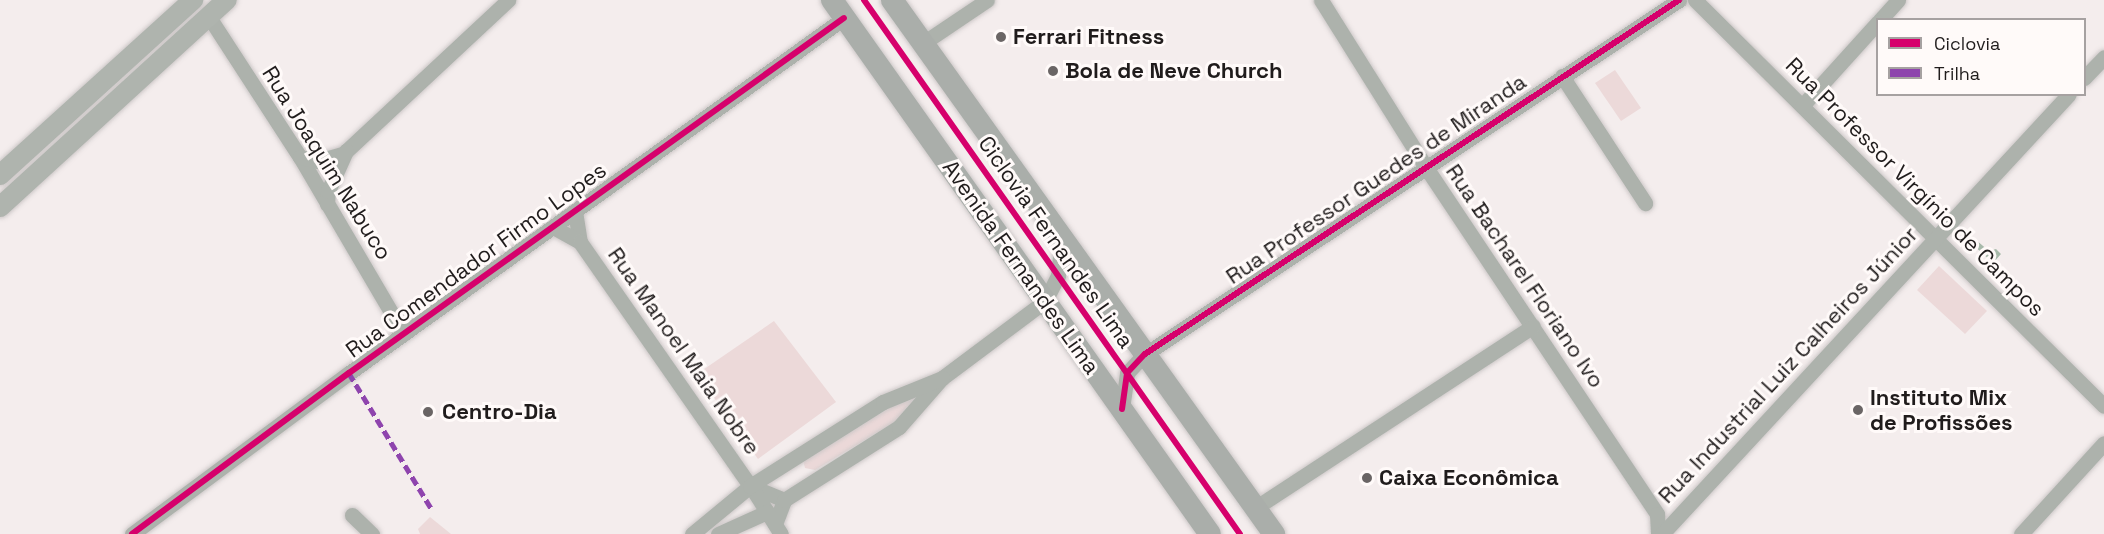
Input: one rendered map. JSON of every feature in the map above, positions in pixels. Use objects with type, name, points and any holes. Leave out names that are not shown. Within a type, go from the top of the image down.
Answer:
[{"type":"highway","points":[[892,0],[1274,534]]},
{"type":"highway","name":"Avenida Fernandes Lima","points":[[838,9],[1210,534]]},
{"type":"main road","points":[[0,175],[193,0]]},
{"type":"main road","points":[[0,207],[178,45],[204,8],[227,0]]},
{"type":"street","points":[[300,157],[331,159],[346,150],[508,0]]},
{"type":"street","points":[[923,43],[987,0]]},
{"type":"street","name":"Rua Bacharel Floriano Ivo","points":[[1321,0],[1427,169],[1657,514]]},
{"type":"street","name":"Rua Professor Guedes de Miranda","points":[[1122,409],[1127,374],[1145,354],[1679,0]]},
{"type":"street","name":"Rua Professor Virgínio de Campos","points":[[1695,0],[2104,406]]},
{"type":"street","points":[[1882,18],[1898,0]]},
{"type":"street","name":"Rua Joaquim Nabuco","points":[[204,8],[300,157],[404,334]]},
{"type":"street","name":"Rua Comendador Firmo Lopes","points":[[132,534],[575,211],[838,9]]},
{"type":"street","points":[[1802,105],[1876,24]]},
{"type":"street","points":[[2086,77],[2104,57]]},
{"type":"street","points":[[1562,76],[1646,203]]},
{"type":"street","name":"Rua Industrial Luiz Calheiros Júnior","points":[[1660,534],[1683,514],[2067,96]]},
{"type":"street","points":[[327,204],[330,185],[346,150]]},
{"type":"street","name":"Rua Manoel Maia Nobre","points":[[575,211],[580,242],[774,523]]},
{"type":"street","name":"Rua Manoel Maia Nobre","points":[[553,227],[580,242]]},
{"type":"street","points":[[718,534],[774,523],[784,500],[898,427],[942,378],[1045,301],[1058,276],[1062,240]]},
{"type":"street","points":[[1255,508],[1533,326]]},
{"type":"street","points":[[692,534],[750,486],[883,402],[942,378]]},
{"type":"street","points":[[2022,534],[2104,443]]},
{"type":"street","name":"Rua Manoel Maia Nobre","points":[[750,486],[784,500]]},
{"type":"street","points":[[1660,534],[1657,514],[1683,514]]},
{"type":"street","points":[[352,515],[372,534]]},
{"type":"shaded area","points":[[1615,70],[1641,108],[1621,121],[1595,83]]},
{"type":"shaded area","points":[[1976,240],[1989,251],[1996,249],[2001,254],[1993,263],[1972,244]]},
{"type":"shaded area","points":[[1939,266],[1987,311],[1965,334],[1917,290]]},
{"type":"shaded area","points":[[774,321],[836,402],[758,459],[697,374]]},
{"type":"shaded area","points":[[911,394],[918,397],[903,417],[815,470],[805,468],[803,460]]},
{"type":"shaded area","points":[[430,517],[451,534],[420,534],[418,529]]},
{"type":"marked path","points":[[349,373],[431,508]]},
{"type":"cycle path","name":"Ciclovia Fernandes Lima","points":[[864,0],[1240,534]]},
{"type":"cycle path","points":[[1122,409],[1127,373],[1145,354],[1679,0]]},
{"type":"cycle path","points":[[132,534],[349,373],[844,18]]},
{"type":"place","name":"Ferrari Fitness","points":[[1001,37]]},
{"type":"place","name":"Bola de Neve Church","points":[[1053,71]]},
{"type":"place","name":"Instituto Mix de Profissões","points":[[1858,410]]},
{"type":"place","name":"Centro-Dia","points":[[428,412]]},
{"type":"place","name":"Caixa Econômica","points":[[1367,478]]}]
